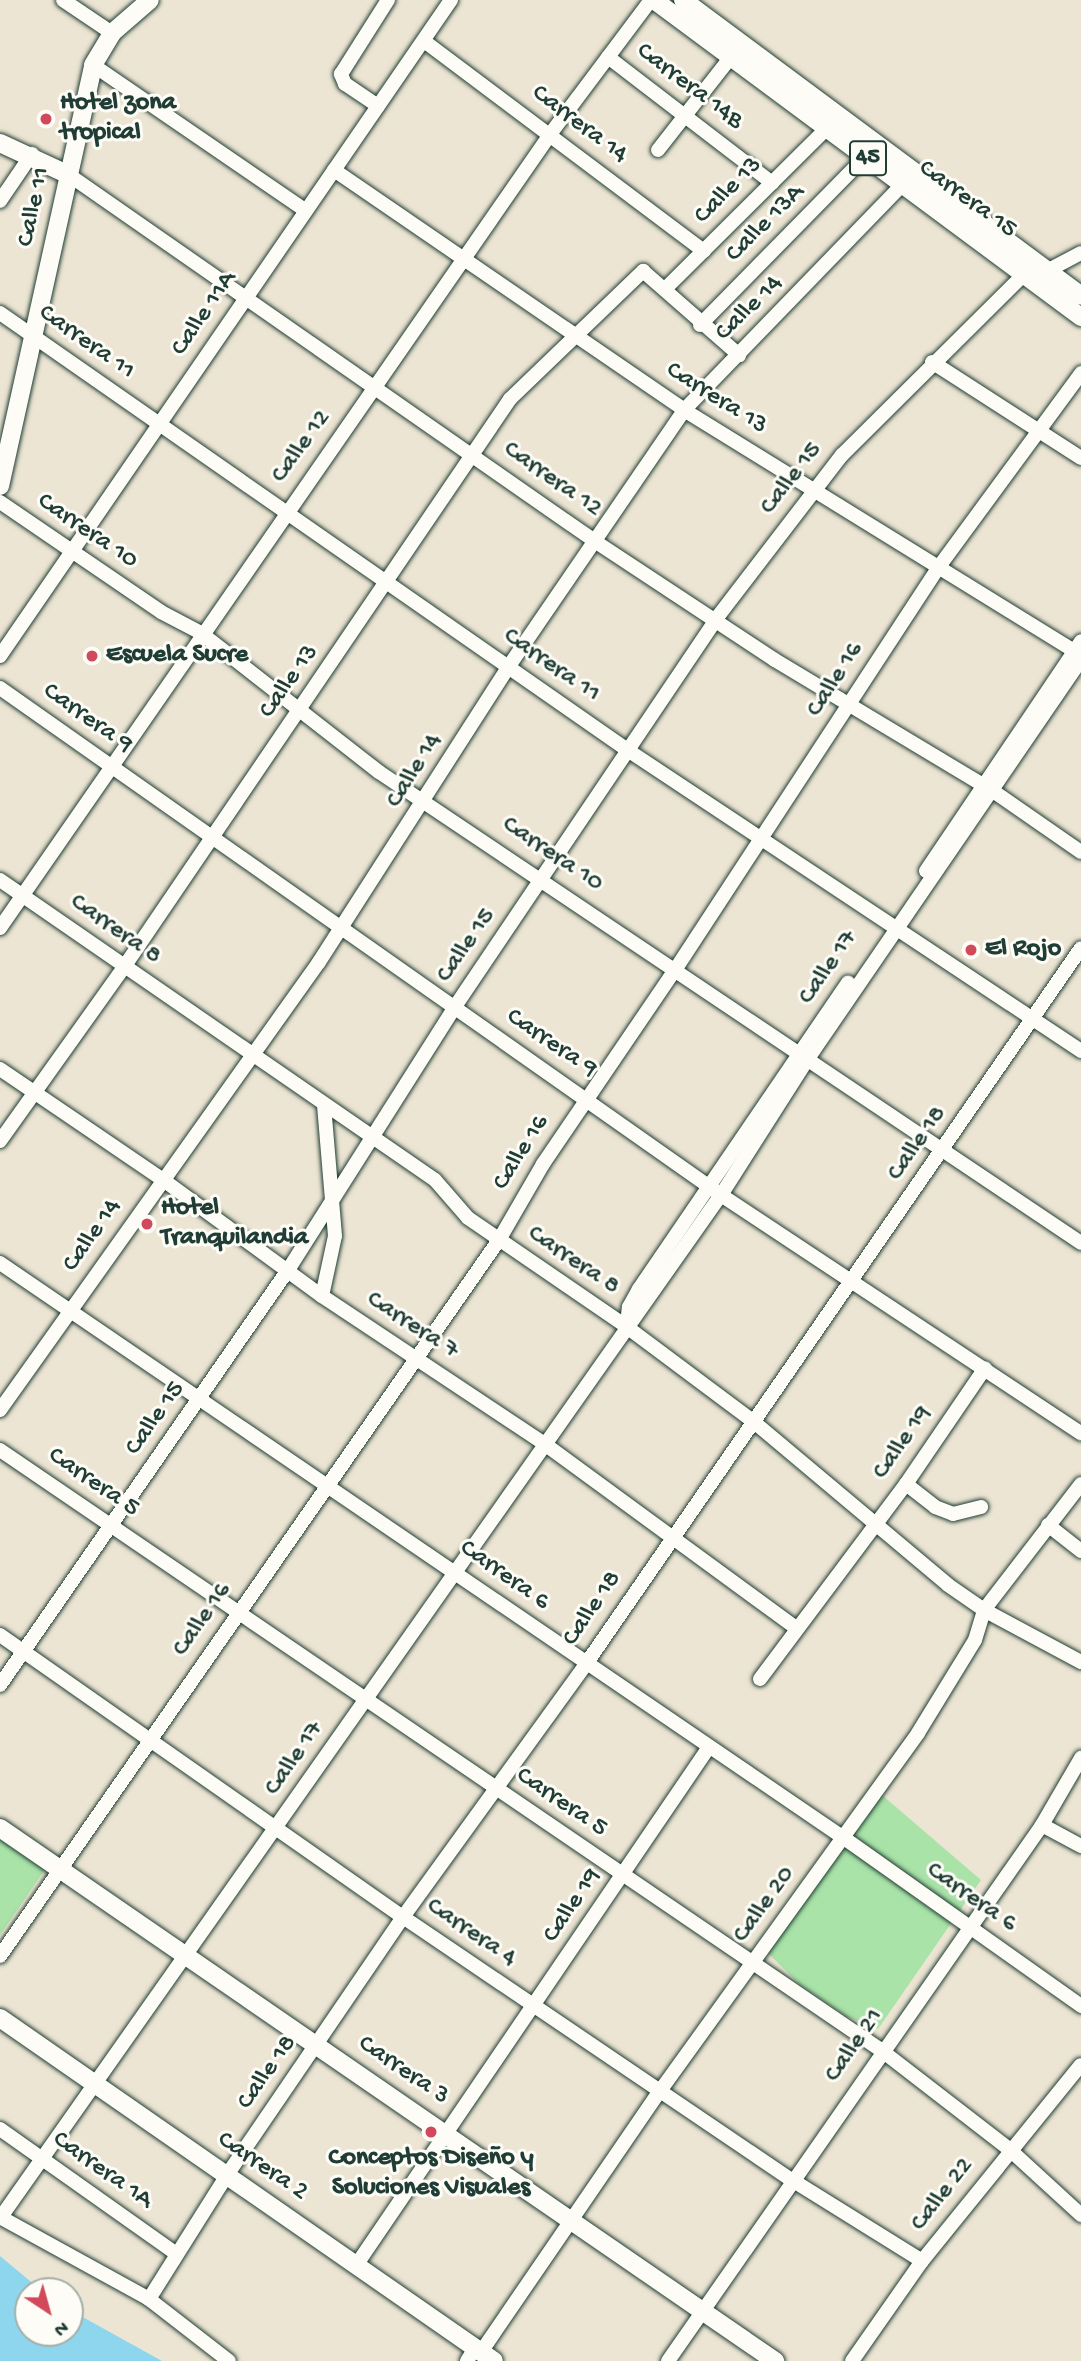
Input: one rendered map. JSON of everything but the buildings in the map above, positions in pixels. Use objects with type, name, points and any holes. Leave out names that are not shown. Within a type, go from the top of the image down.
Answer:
[{"type":"main road","name":"Calle 11","points":[[1,478],[93,65],[112,33],[150,0]]},
{"type":"main road","name":"Carrera 15","points":[[652,0],[1081,317]]},
{"type":"main road","name":"Carrera 15","points":[[682,0],[1081,296]]},
{"type":"main road","name":"Carrera 12","points":[[0,143],[32,154],[69,175]]},
{"type":"main road","name":"Carrera 3","points":[[0,1828],[189,1955],[775,2361]]},
{"type":"main road","name":"Carrera 2","points":[[0,2018],[357,2264],[479,2355]]},
{"type":"street","points":[[64,0],[112,33]]},
{"type":"street","points":[[379,106],[341,80],[388,0]]},
{"type":"street","name":"Calle 11A","points":[[0,656],[452,0]]},
{"type":"street","name":"Calle 12","points":[[0,929],[201,633],[377,386],[551,133],[652,0]]},
{"type":"street","name":"Carrera 14","points":[[424,41],[551,133],[704,251]]},
{"type":"street","name":"Carrera 14B","points":[[608,57],[686,114],[772,183]]},
{"type":"street","points":[[658,150],[731,57]]},
{"type":"street","points":[[93,65],[306,211]]},
{"type":"street","name":"Calle 13","points":[[0,1142],[387,585],[470,454],[510,399],[643,271],[666,288],[827,128]]},
{"type":"street","points":[[0,201],[32,154]]},
{"type":"street","name":"Calle 13A","points":[[700,325],[866,156]]},
{"type":"street","name":"Carrera 13","points":[[334,170],[684,411],[1079,652]]},
{"type":"street","name":"Carrera 12","points":[[69,175],[377,386],[596,542],[850,704],[988,788],[1081,852]]},
{"type":"street","name":"Calle 14","points":[[0,1410],[341,929],[426,800],[509,666],[684,411],[902,185]]},
{"type":"street","points":[[1047,271],[1081,253]]},
{"type":"street","name":"Calle 15","points":[[0,1685],[288,1270],[454,1007],[543,879],[626,749],[716,619],[812,491],[932,362],[1024,274]]},
{"type":"street","points":[[666,288],[700,325],[739,355]]},
{"type":"street","name":"Carrera 11","points":[[0,313],[284,514],[509,666],[626,749],[895,924],[1081,1051]]},
{"type":"street","points":[[932,362],[1040,429],[1081,458]]},
{"type":"street","name":"Calle 16","points":[[0,1956],[499,1240],[587,1098],[676,970],[938,568],[1081,373]]},
{"type":"street","name":"Carrera 10","points":[[0,502],[183,626],[201,633],[379,772],[426,800],[543,879],[942,1153],[1080,1239]]},
{"type":"street","name":"Calle 17","points":[[0,2217],[189,1955],[453,1570],[546,1445],[627,1327],[802,1057],[1079,652]]},
{"type":"street","name":"Carrera 9","points":[[0,688],[341,929],[587,1098],[716,1192],[1081,1433]]},
{"type":"street","name":"Carrera 8","points":[[0,880],[324,1106],[435,1180],[468,1218],[627,1327],[754,1422],[985,1610],[1081,1662]]},
{"type":"street","name":"Calle 18","points":[[149,2299],[175,2253],[403,1917],[586,1664],[673,1534],[942,1153],[1081,948]]},
{"type":"street","name":"Carrera 7","points":[[0,1069],[162,1179],[321,1296],[417,1357],[673,1534],[795,1627]]},
{"type":"street","points":[[321,1296],[335,1236],[324,1106]]},
{"type":"street","name":"Carrera 6","points":[[0,1263],[844,1838],[1081,2006]]},
{"type":"street","name":"Calle 19","points":[[760,1679],[795,1627],[906,1484],[985,1368]]},
{"type":"street","name":"Carrera 5","points":[[0,1450],[881,2050],[1009,2149],[1081,2216]]},
{"type":"street","points":[[906,1484],[936,1507],[953,1514],[981,1507]]},
{"type":"street","name":"Calle 20","points":[[479,2355],[660,2091],[918,1733],[975,1640],[985,1610],[1081,1484]]},
{"type":"street","points":[[1048,1525],[1081,1551]]},
{"type":"street","name":"Carrera 4","points":[[0,1634],[152,1738],[403,1917],[792,2180],[922,2261]]},
{"type":"street","name":"Calle 19","points":[[357,2264],[444,2131],[535,2006],[709,1746]]},
{"type":"street","name":"Calle 21","points":[[668,2361],[881,2050],[1042,1825],[1081,1758]]},
{"type":"street","points":[[1042,1825],[1081,1846]]},
{"type":"street","name":"Calle 22","points":[[852,2361],[922,2261],[1009,2149],[1081,2065]]},
{"type":"street","name":"Carrera 1A","points":[[0,2129],[175,2253]]},
{"type":"street","points":[[0,2217],[149,2299],[229,2361]]},
{"type":"green space","points":[[882,1795],[981,1880],[878,2029],[846,2016],[799,1984],[766,1951]]},
{"type":"green space","points":[[0,1836],[46,1868],[0,1935]]},
{"type":"water","points":[[0,2256],[25,2277],[14,2277],[14,2347],[84,2347],[84,2318],[162,2361],[0,2361]]},
{"type":"place","name":"Hotel zona tropical","points":[[46,119]]},
{"type":"place","name":"Escuela Sucre","points":[[92,656]]},
{"type":"place","name":"El Rojo","points":[[971,950]]},
{"type":"place","name":"Hotel Tranquilandia","points":[[147,1224]]},
{"type":"place","name":"Conceptos Diseño y Soluciones Visuales","points":[[431,2132]]}]
